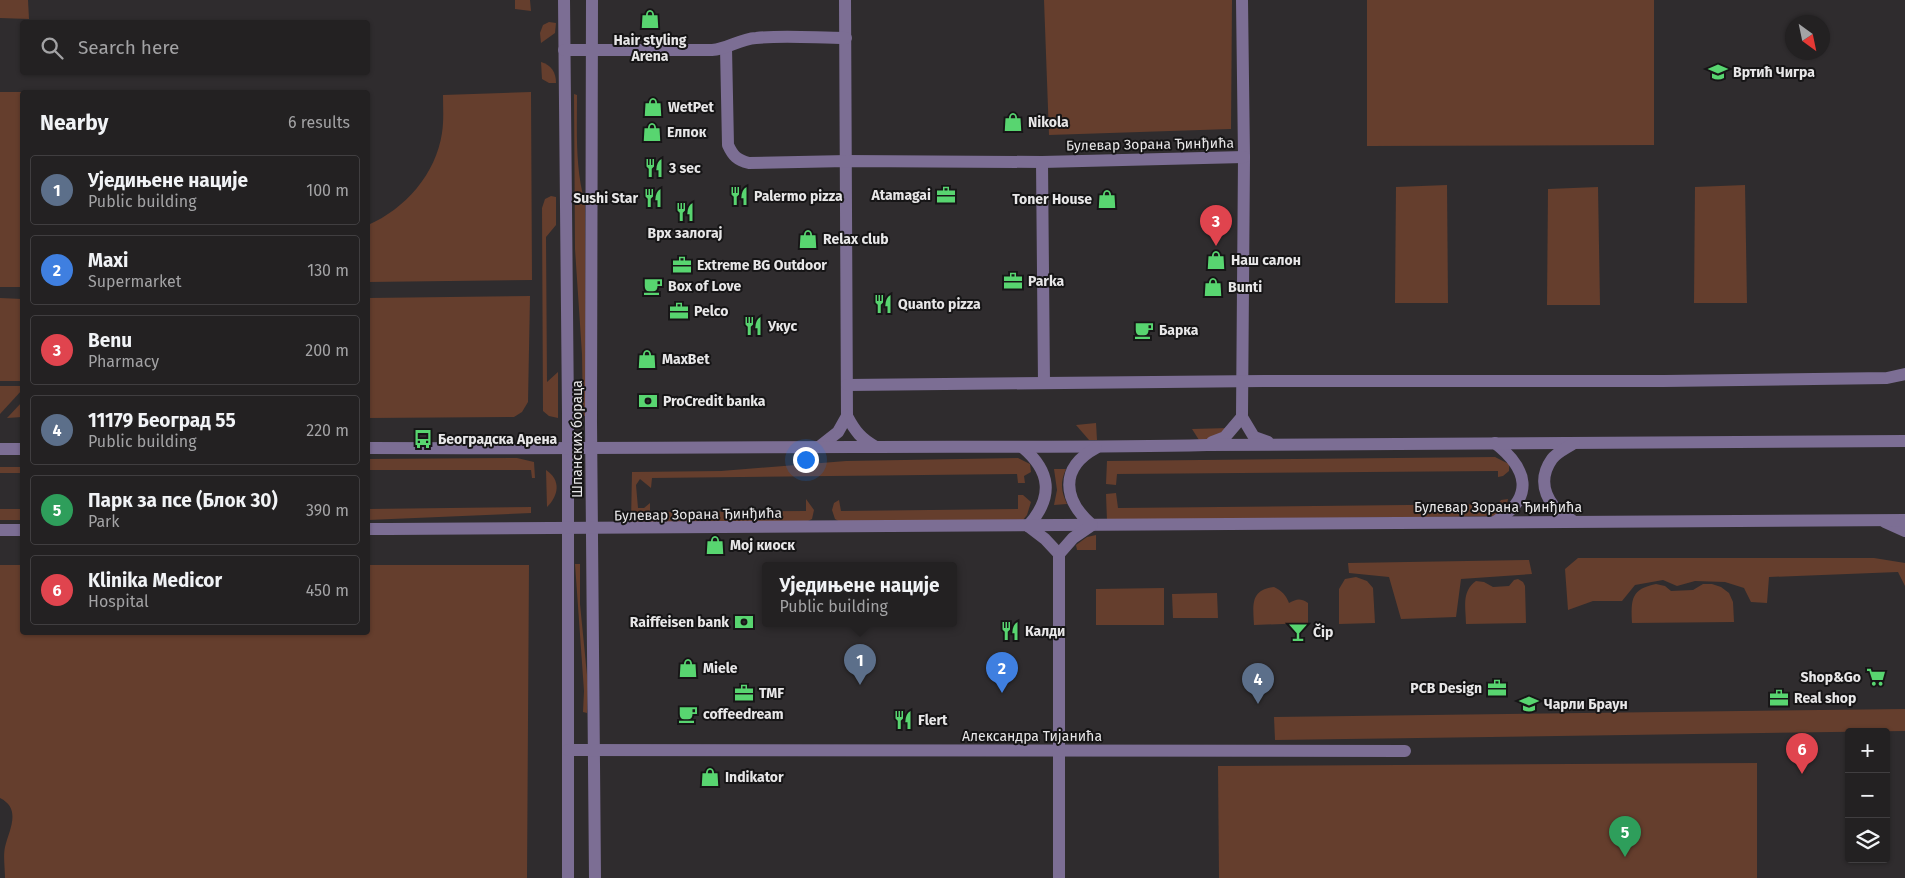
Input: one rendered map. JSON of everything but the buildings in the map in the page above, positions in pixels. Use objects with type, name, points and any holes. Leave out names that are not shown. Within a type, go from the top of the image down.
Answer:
[{"type":"street","name":"Шпанских бораца","points":[[564,0],[568,449],[568,878]]},
{"type":"street","name":"Шпанских бораца","points":[[592,0],[592,530],[595,878]]},
{"type":"street","points":[[845,0],[847,416],[856,432],[876,447]]},
{"type":"street","points":[[1242,0],[1244,157]]},
{"type":"street","points":[[564,50],[719,50],[739,40],[758,38],[846,38]]},
{"type":"street","name":"Булевар Зорана Ђинђића","points":[[726,48],[728,145],[732,154],[738,160],[748,164],[847,161],[1042,162],[1244,157],[1242,417]]},
{"type":"street","points":[[1042,162],[1044,383]]},
{"type":"street","points":[[847,385],[1664,381],[1887,378],[1905,374]]},
{"type":"street","points":[[819,447],[838,432],[847,416]]},
{"type":"street","points":[[1207,445],[1225,437],[1242,417],[1254,436],[1274,445]]},
{"type":"street","points":[[1874,441],[1905,432]]},
{"type":"street","points":[[370,448],[1098,447],[1905,441]]},
{"type":"street","points":[[1495,443],[1515,460],[1521,474],[1522,488],[1518,503],[1509,513],[1496,522]]},
{"type":"street","points":[[1573,521],[1560,514],[1550,502],[1543,483],[1552,458],[1574,443]]},
{"type":"street","points":[[1022,447],[1037,462],[1046,479],[1046,493],[1042,506],[1028,526],[1046,539],[1058,554],[1059,878]]},
{"type":"street","points":[[1058,554],[1073,538],[1092,525],[1073,505],[1069,482],[1073,468],[1082,455],[1098,447]]},
{"type":"street","points":[[0,449],[20,449]]},
{"type":"street","points":[[1881,520],[1905,531]]},
{"type":"street","name":"Булевар Зорана Ђинђића","points":[[370,529],[592,530],[1573,521],[1905,520]]},
{"type":"street","points":[[0,530],[20,530]]},
{"type":"street","name":"Александра Тијанића","points":[[568,750],[1405,751]]},
{"type":"shaded area","points":[[0,0],[28,0],[29,19],[0,18]]},
{"type":"shaded area","points":[[515,0],[530,0],[531,11],[515,9]]},
{"type":"shaded area","points":[[1044,0],[1232,0],[1231,129],[1049,135]]},
{"type":"shaded area","points":[[1367,0],[1654,0],[1654,145],[1367,146]]},
{"type":"shaded area","points":[[549,22],[556,23],[555,33],[541,43],[540,33],[543,25]]},
{"type":"shaded area","points":[[541,62],[548,65],[552,70],[556,83],[549,83],[542,79]]},
{"type":"shaded area","points":[[0,92],[20,92],[20,287],[0,287]]},
{"type":"shaded area","points":[[531,92],[532,280],[370,282],[370,224],[394,210],[406,200],[426,176],[439,148],[442,133],[443,95]]},
{"type":"shaded area","points":[[574,94],[577,95],[578,163],[585,203],[586,416],[583,416],[582,354],[575,249]]},
{"type":"shaded area","points":[[1447,185],[1448,303],[1395,303],[1396,187]]},
{"type":"shaded area","points":[[1745,185],[1747,303],[1694,303],[1695,187]]},
{"type":"shaded area","points":[[1598,187],[1600,305],[1547,305],[1548,189]]},
{"type":"shaded area","points":[[551,196],[556,197],[556,225],[546,237],[547,382],[558,372],[558,418],[549,416],[543,411],[542,208],[545,199]]},
{"type":"shaded area","points":[[530,296],[528,402],[522,412],[514,417],[370,418],[370,298]]},
{"type":"shaded area","points":[[0,298],[20,299],[20,381],[0,381]]},
{"type":"shaded area","points":[[0,386],[20,386],[20,392],[0,414]]},
{"type":"shaded area","points":[[20,404],[20,417],[7,418]]},
{"type":"shaded area","points":[[1096,423],[1097,440],[1089,440],[1076,425]]},
{"type":"shaded area","points":[[1229,428],[1211,439],[1199,440],[1192,429]]},
{"type":"shaded area","points":[[1495,457],[1509,464],[1509,471],[1503,476],[1498,477],[1498,471],[1117,474],[1116,485],[1106,484],[1107,461]]},
{"type":"shaded area","points":[[517,458],[534,462],[535,478],[532,478],[531,470],[370,470],[370,459]]},
{"type":"shaded area","points":[[1018,458],[1030,464],[1031,472],[1024,476],[1025,483],[1018,483],[1017,474],[652,478],[651,488],[640,479],[636,485],[638,508],[644,508],[650,503],[650,512],[806,511],[806,499],[814,510],[812,519],[804,523],[631,523],[632,472],[721,471],[846,461]]},
{"type":"shaded area","points":[[0,467],[20,467],[20,473],[0,473]]},
{"type":"shaded area","points":[[1054,469],[1066,469],[1062,487],[1067,504],[1054,505],[1057,490]]},
{"type":"shaded area","points":[[546,470],[554,478],[557,488],[554,498],[547,507]]},
{"type":"shaded area","points":[[1116,493],[1118,508],[1498,504],[1501,500],[1508,499],[1499,516],[1107,521],[1106,494]]},
{"type":"shaded area","points":[[1018,495],[1023,495],[1031,502],[1027,515],[1023,520],[1011,523],[842,523],[835,519],[832,510],[834,503],[839,500],[841,511],[1018,509]]},
{"type":"shaded area","points":[[531,507],[531,513],[370,520],[370,509]]},
{"type":"shaded area","points":[[0,509],[20,509],[20,520],[0,520]]},
{"type":"shaded area","points":[[1096,535],[1096,550],[1077,550],[1076,545],[1087,537]]},
{"type":"shaded area","points":[[1578,558],[1874,558],[1905,563],[1905,586],[1898,572],[1769,577],[1767,603],[1751,602],[1744,588],[1725,582],[1695,581],[1677,586],[1663,580],[1635,585],[1622,601],[1593,601],[1568,610],[1565,569]]},
{"type":"shaded area","points":[[1529,560],[1532,574],[1461,579],[1456,617],[1401,619],[1389,577],[1349,573],[1348,563]]},
{"type":"shaded area","points":[[575,564],[580,564],[580,604],[588,685],[587,713],[583,712],[584,691]]},
{"type":"shaded area","points":[[0,565],[20,565],[20,635],[370,635],[370,565],[529,565],[527,878],[5,878],[4,851],[11,827],[12,814],[11,808],[0,798]]},
{"type":"shaded area","points":[[1356,577],[1367,581],[1373,588],[1375,623],[1339,624],[1339,589],[1345,579]]},
{"type":"shaded area","points":[[1518,579],[1525,586],[1526,623],[1466,624],[1466,595],[1471,585],[1476,581],[1484,582],[1493,587],[1509,586],[1514,580]]},
{"type":"shaded area","points":[[1656,584],[1665,586],[1671,591],[1693,590],[1703,584],[1721,587],[1729,593],[1733,602],[1734,622],[1632,623],[1634,596],[1642,589]]},
{"type":"shaded area","points":[[1274,587],[1287,598],[1289,603],[1303,600],[1308,603],[1308,623],[1254,625],[1254,605],[1257,595],[1261,591]]},
{"type":"shaded area","points":[[1164,588],[1164,625],[1096,625],[1096,589]]},
{"type":"shaded area","points":[[1217,593],[1218,618],[1173,618],[1172,594]]},
{"type":"shaded area","points":[[1905,709],[1905,731],[1890,731],[1890,728],[1845,728],[1845,732],[1275,740],[1274,717]]},
{"type":"shaded area","points":[[1757,763],[1757,878],[1219,878],[1218,766]]},
{"type":"place","name":"Hair styling Arena","points":[[650,19]]},
{"type":"place","name":"Вртић Чигра","points":[[1718,72]]},
{"type":"place","name":"WetPet","points":[[653,107]]},
{"type":"place","name":"Nikola","points":[[1013,122]]},
{"type":"place","name":"Елпок","points":[[652,132]]},
{"type":"place","name":"3 sec","points":[[654,168]]},
{"type":"place","name":"Atamagai","points":[[946,195]]},
{"type":"place","name":"Palermo pizza","points":[[739,196]]},
{"type":"place","name":"Sushi Star","points":[[653,198]]},
{"type":"place","name":"Toner House","points":[[1107,199]]},
{"type":"place","name":"Врх залогај","points":[[685,212]]},
{"type":"place","name":"Relax club","points":[[808,239]]},
{"type":"place","name":"Benu","points":[[1216,246]]},
{"type":"place","name":"Наш салон","points":[[1216,260]]},
{"type":"place","name":"Extreme BG Outdoor","points":[[682,265]]},
{"type":"place","name":"Parka","points":[[1013,281]]},
{"type":"place","name":"Box of Love","points":[[653,286]]},
{"type":"place","name":"Bunti","points":[[1213,287]]},
{"type":"place","name":"Quanto pizza","points":[[883,304]]},
{"type":"place","name":"Pelco","points":[[679,311]]},
{"type":"place","name":"Укус","points":[[753,326]]},
{"type":"place","name":"Барка","points":[[1144,330]]},
{"type":"place","name":"MaxBet","points":[[647,359]]},
{"type":"place","name":"ProCredit banka","points":[[648,401]]},
{"type":"place","name":"Београдска Арена","points":[[423,439]]},
{"type":"place","name":"Мој киоск","points":[[715,545]]},
{"type":"place","name":"Raiffeisen bank","points":[[744,622]]},
{"type":"place","name":"Калди","points":[[1010,631]]},
{"type":"place","name":"Čip","points":[[1298,632]]},
{"type":"place","name":"Miele","points":[[688,668]]},
{"type":"place","name":"Shop&Go","points":[[1876,677]]},
{"type":"place","name":"Уједињене нације","points":[[860,685]]},
{"type":"place","name":"PCB Design","points":[[1497,688]]},
{"type":"place","name":"TMF","points":[[744,693]]},
{"type":"place","name":"Maxi","points":[[1002,693]]},
{"type":"place","name":"Real shop","points":[[1779,698]]},
{"type":"place","name":"11179 Београд 55","points":[[1258,704]]},
{"type":"place","name":"Чарли Браун","points":[[1529,704]]},
{"type":"place","name":"coffeedream","points":[[688,714]]},
{"type":"place","name":"Flert","points":[[903,720]]},
{"type":"place","name":"Klinika Medicor","points":[[1802,774]]},
{"type":"place","name":"Indikator","points":[[710,777]]},
{"type":"place","name":"Парк за псе (Блок 30)","points":[[1625,857]]}]
